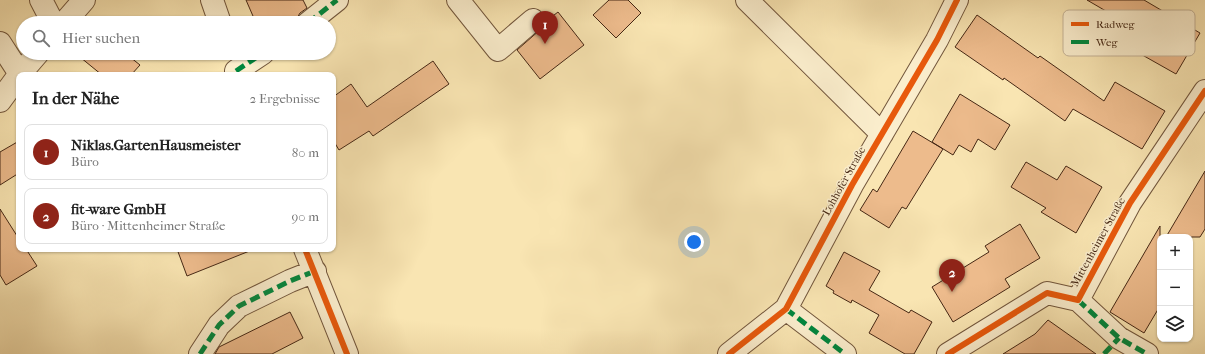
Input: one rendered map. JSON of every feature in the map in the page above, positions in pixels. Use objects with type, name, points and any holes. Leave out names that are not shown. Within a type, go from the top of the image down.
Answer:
[{"type":"street","points":[[41,0],[49,16]]},
{"type":"street","points":[[70,16],[84,0]]},
{"type":"street","points":[[212,0],[218,16]]},
{"type":"street","points":[[317,16],[337,0]]},
{"type":"street","points":[[458,0],[498,50],[534,20]]},
{"type":"street","points":[[747,0],[882,134]]},
{"type":"street","name":"Lohhofer Straße","points":[[729,354],[786,309],[852,185],[937,40],[957,0]]},
{"type":"street","points":[[0,43],[18,72]]},
{"type":"street","points":[[22,72],[32,60]]},
{"type":"street","points":[[234,66],[247,60]]},
{"type":"street","points":[[0,101],[16,80]]},
{"type":"street","name":"Mittenheimer Straße","points":[[948,354],[1047,293],[1078,300],[1130,203],[1205,91]]},
{"type":"street","points":[[306,252],[347,354]]},
{"type":"street","points":[[200,354],[219,325],[239,306],[290,281],[315,271]]},
{"type":"street","points":[[1078,300],[1119,338],[1147,354]]},
{"type":"street","points":[[786,309],[845,354]]},
{"type":"building","points":[[246,0],[303,0],[307,8],[298,16],[253,16]]},
{"type":"building","points":[[609,0],[628,0],[641,13],[616,38],[593,15]]},
{"type":"building","points":[[1087,0],[1144,0],[1161,10],[1104,10]]},
{"type":"building","points":[[558,12],[584,45],[540,79],[517,50],[541,29],[545,22]]},
{"type":"building","points":[[977,15],[1038,58],[1040,56],[1104,101],[1115,82],[1165,111],[1142,149],[1073,109],[1065,121],[1004,78],[1003,80],[955,47]]},
{"type":"building","points":[[1195,30],[1200,33],[1195,42]]},
{"type":"building","points":[[1144,56],[1187,56],[1176,74]]},
{"type":"building","points":[[84,60],[134,60],[140,65],[134,72],[98,72]]},
{"type":"building","points":[[433,61],[449,84],[373,136],[369,131],[339,150],[336,145],[336,95],[351,84],[367,107]]},
{"type":"building","points":[[960,94],[1010,125],[995,150],[978,139],[971,152],[959,145],[953,155],[932,142]]},
{"type":"building","points":[[913,131],[943,149],[906,209],[902,207],[889,228],[860,210],[873,189],[877,192]]},
{"type":"building","points":[[16,143],[16,175],[0,185],[0,152]]},
{"type":"building","points":[[1026,162],[1057,180],[1066,166],[1102,187],[1076,233],[1041,212],[1046,208],[1011,187]]},
{"type":"building","points":[[1205,171],[1205,229],[1200,237],[1193,237],[1193,234],[1168,234]]},
{"type":"building","points":[[0,209],[16,234],[16,252],[28,252],[37,266],[6,285],[0,275]]},
{"type":"building","points":[[1020,224],[1040,258],[1005,279],[1010,287],[953,322],[932,287],[989,252],[985,246]]},
{"type":"building","points":[[1160,226],[1160,234],[1157,234],[1157,311],[1144,333],[1110,312]]},
{"type":"building","points":[[178,252],[247,252],[187,276]]},
{"type":"building","points":[[844,252],[880,271],[869,290],[909,313],[911,310],[932,322],[914,354],[905,354],[869,333],[879,315],[852,300],[851,303],[833,293],[834,291],[826,286]]},
{"type":"building","points":[[290,312],[303,338],[272,354],[215,354],[219,347]]},
{"type":"building","points":[[1048,320],[1096,354],[1003,354],[1035,334]]},
{"type":"marked path","points":[[317,16],[337,0]]},
{"type":"marked path","points":[[236,71],[252,60]]},
{"type":"marked path","points":[[200,354],[219,325],[239,306],[290,281],[315,271]]},
{"type":"marked path","points":[[1078,300],[1119,338],[1147,354]]},
{"type":"marked path","points":[[786,309],[845,354]]},
{"type":"marked path","points":[[1104,354],[1119,338]]},
{"type":"cycle path","points":[[729,354],[786,309],[852,185],[937,40],[957,0]]},
{"type":"cycle path","points":[[948,354],[1047,293],[1078,300],[1130,203],[1205,91]]},
{"type":"cycle path","points":[[306,252],[347,354]]},
{"type":"place","name":"Niklas.GartenHausmeister","points":[[545,44]]},
{"type":"place","name":"fit-ware GmbH","points":[[952,292]]}]
